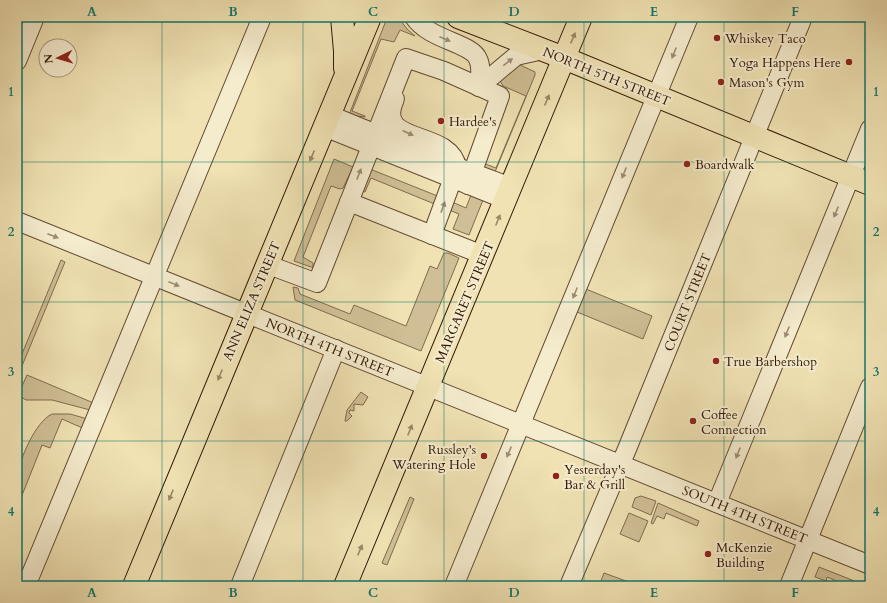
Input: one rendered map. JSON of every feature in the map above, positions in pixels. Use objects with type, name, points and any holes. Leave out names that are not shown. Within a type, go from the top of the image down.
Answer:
[{"type":"main road","points":[[342,17],[345,50],[345,77]]},
{"type":"main road","name":"ANN ELIZA STREET","points":[[134,586],[266,264],[370,17]]},
{"type":"main road","name":"NORTH 5TH STREET","points":[[458,17],[564,58],[860,180]]},
{"type":"main road","name":"MARGARET STREET","points":[[345,586],[582,17]]},
{"type":"street","points":[[17,61],[35,17]]},
{"type":"street","points":[[26,586],[262,17]]},
{"type":"street","points":[[414,17],[419,25],[431,33],[472,51],[478,58],[480,70],[479,87]]},
{"type":"street","points":[[454,586],[689,17]]},
{"type":"street","name":"COURT STREET","points":[[569,586],[803,17]]},
{"type":"street","points":[[479,87],[516,56],[543,50]]},
{"type":"street","points":[[266,264],[317,283],[406,58],[444,71],[500,96],[463,176],[432,235]]},
{"type":"street","points":[[444,71],[423,69],[411,72],[405,79],[392,106],[391,120],[396,127],[440,146],[451,153],[463,176]]},
{"type":"street","points":[[327,121],[508,194]]},
{"type":"street","points":[[717,503],[860,180],[870,129]]},
{"type":"street","points":[[348,202],[484,255]]},
{"type":"street","name":"NORTH 4TH STREET","points":[[17,222],[336,349],[620,465]]},
{"type":"street","points":[[240,586],[336,349]]},
{"type":"street","points":[[789,586],[870,387]]},
{"type":"street","name":"SOUTH 4TH STREET","points":[[620,465],[870,565]]},
{"type":"shaded area","points":[[398,17],[407,29],[415,36],[400,30],[394,42],[381,39],[352,111],[365,117],[349,115],[387,18]]},
{"type":"shaded area","points":[[518,64],[535,72],[535,75],[495,172],[488,171],[482,165],[483,163],[496,168],[526,96],[503,86],[499,79]]},
{"type":"shaded area","points":[[334,159],[353,167],[343,188],[340,189],[331,186],[303,257],[313,263],[313,267],[311,267],[294,261]]},
{"type":"shaded area","points":[[370,169],[440,197],[437,205],[371,178],[365,192],[361,191]]},
{"type":"shaded area","points":[[471,195],[483,200],[469,235],[453,229],[459,214],[449,210],[452,202],[466,208]]},
{"type":"shaded area","points":[[444,253],[448,253],[459,258],[421,351],[295,300],[293,287],[298,288],[300,294],[350,314],[354,305],[406,326],[430,266],[437,269]]},
{"type":"shaded area","points":[[61,260],[65,262],[17,378],[17,366]]},
{"type":"shaded area","points":[[581,287],[652,316],[643,339],[572,310]]},
{"type":"shaded area","points":[[27,375],[96,404],[94,411],[52,400],[26,400],[18,395]]},
{"type":"shaded area","points":[[361,392],[368,397],[363,405],[354,404],[354,411],[350,410],[349,413],[352,416],[345,421],[347,410]]},
{"type":"shaded area","points":[[52,414],[70,414],[91,420],[87,430],[62,419],[50,448],[42,445],[17,508],[16,480],[21,460],[34,433],[46,418]]},
{"type":"shaded area","points":[[641,496],[656,501],[651,515],[632,507],[635,498]]},
{"type":"shaded area","points":[[410,497],[414,499],[387,565],[382,563]]},
{"type":"shaded area","points":[[658,503],[699,521],[697,526],[666,513],[664,519],[657,516],[653,524],[651,523]]},
{"type":"shaded area","points":[[629,513],[648,521],[639,542],[620,534]]},
{"type":"shaded area","points":[[819,567],[867,586],[849,586],[827,577],[826,581],[815,577]]},
{"type":"shaded area","points":[[604,573],[626,581],[624,586],[599,586]]},
{"type":"place","name":"Whiskey Taco","points":[[717,38]]},
{"type":"place","name":"Yoga Happens Here","points":[[849,62]]},
{"type":"place","name":"Mason's Gym","points":[[721,82]]},
{"type":"place","name":"Hardee's","points":[[441,121]]},
{"type":"place","name":"Boardwalk","points":[[687,164]]},
{"type":"place","name":"True Barbershop","points":[[716,361]]},
{"type":"place","name":"Coffee Connection","points":[[693,421]]},
{"type":"place","name":"Russley's Watering Hole","points":[[484,456]]},
{"type":"place","name":"Yesterday's Bar & Grill","points":[[556,476]]},
{"type":"place","name":"McKenzie Building","points":[[708,554]]}]
